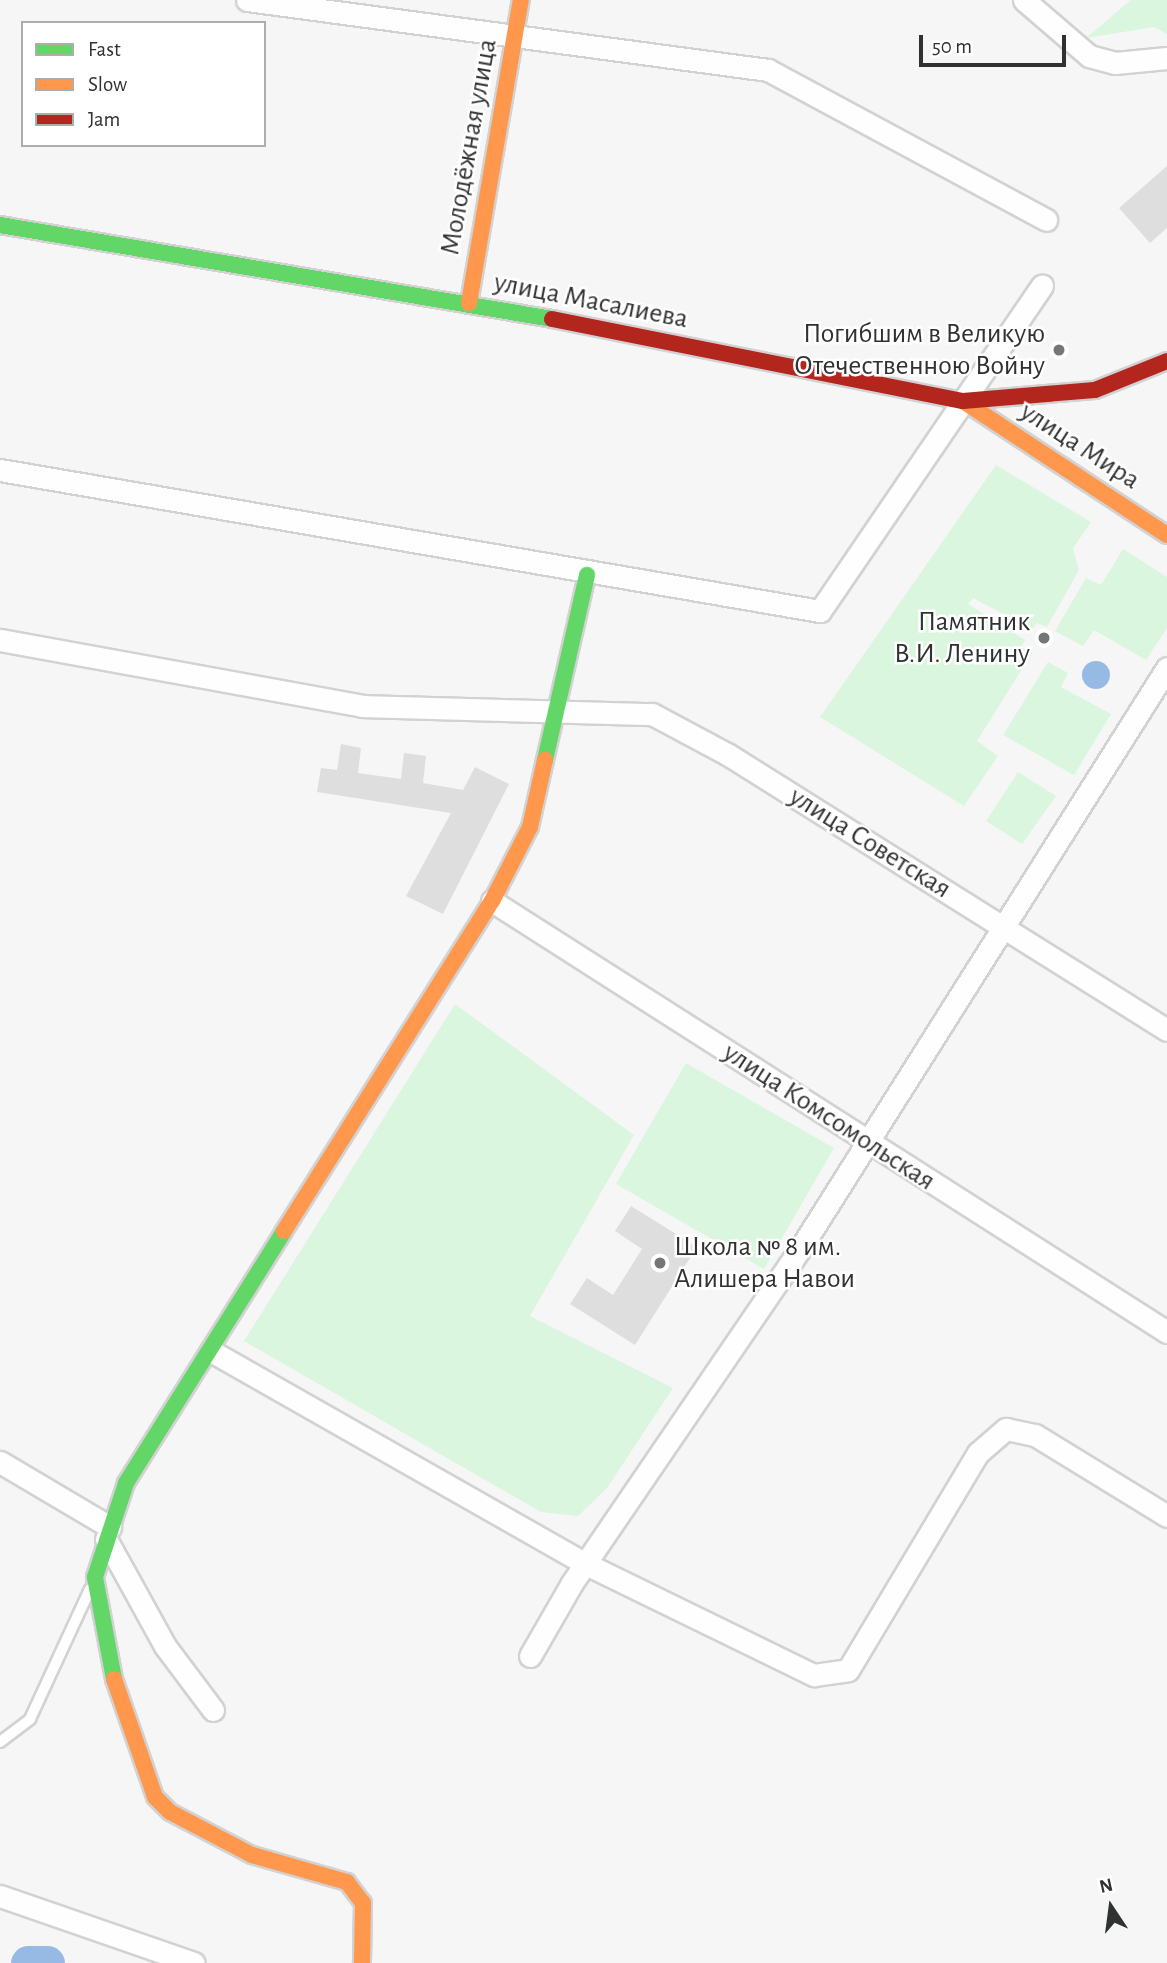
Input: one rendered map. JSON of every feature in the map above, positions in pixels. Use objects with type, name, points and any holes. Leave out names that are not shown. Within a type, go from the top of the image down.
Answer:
[{"type":"main road","name":"Молодёжная улица","points":[[469,303],[522,0]]},
{"type":"main road","name":"улица Масалиева","points":[[0,225],[469,303],[963,401],[1096,390],[1167,361]]},
{"type":"main road","name":"улица Мира","points":[[963,401],[1167,535]]},
{"type":"main road","points":[[362,1963],[363,1903],[347,1882],[252,1855],[170,1812],[155,1797],[121,1703],[99,1620],[95,1577],[126,1483],[492,901],[530,827],[587,575]]},
{"type":"street","points":[[247,0],[778,73],[1046,220]]},
{"type":"street","points":[[1024,0],[1089,55],[1115,63],[1167,58]]},
{"type":"street","points":[[0,470],[587,575],[824,610],[1042,285]]},
{"type":"street","name":"улица Советская","points":[[0,640],[362,706],[555,709],[652,714],[1001,924],[1167,1030]]},
{"type":"street","points":[[530,1656],[586,1564],[867,1141],[1001,924],[1167,668]]},
{"type":"street","name":"улица Комсомольская","points":[[492,901],[1167,1332]]},
{"type":"street","points":[[211,1350],[586,1564],[794,1669],[832,1677],[849,1670],[996,1433],[1018,1428],[1035,1435],[1167,1516]]},
{"type":"street","points":[[0,1462],[108,1533],[165,1646],[213,1710]]},
{"type":"street","points":[[0,1896],[194,1963]]},
{"type":"lane","points":[[0,1742],[30,1719],[95,1577]]},
{"type":"green space","points":[[1131,0],[1167,0],[1167,34],[1154,27],[1086,38]]},
{"type":"green space","points":[[996,465],[1091,522],[1073,548],[1079,570],[1047,627],[1037,623],[1032,629],[973,598],[968,604],[1025,640],[1021,647],[1032,653],[977,741],[998,756],[964,806],[820,717]]},
{"type":"green space","points":[[1123,549],[1167,577],[1167,628],[1146,660],[1094,630],[1083,646],[1055,631],[1086,578],[1101,585]]},
{"type":"green space","points":[[1048,662],[1068,673],[1061,687],[1111,714],[1074,775],[1003,735]]},
{"type":"green space","points":[[1018,772],[1056,796],[1022,844],[986,821]]},
{"type":"green space","points":[[455,1004],[634,1135],[530,1316],[673,1388],[607,1488],[578,1516],[541,1512],[244,1341]]},
{"type":"green space","points":[[686,1063],[834,1148],[764,1269],[616,1184]]},
{"type":"water","points":[[1096,661],[1106,665],[1110,675],[1106,685],[1096,689],[1086,685],[1082,675],[1086,665]]},
{"type":"building","points":[[1167,166],[1167,228],[1150,243],[1119,208]]},
{"type":"building","points":[[341,744],[361,748],[358,773],[401,779],[404,753],[426,756],[423,783],[463,790],[475,767],[509,784],[443,914],[406,896],[451,813],[317,792],[321,768],[337,770]]},
{"type":"building","name":"Школа № 8 им. Алишера Навои","points":[[631,1206],[697,1247],[635,1345],[570,1304],[587,1278],[613,1295],[642,1249],[615,1231]]},
{"type":"waterway","points":[[28,1963],[47,1963]]},
{"type":"traffic: fast","points":[[0,225],[552,319]]},
{"type":"traffic: fast","points":[[545,760],[587,575]]},
{"type":"traffic: fast","points":[[114,1679],[95,1577],[126,1483],[284,1231]]},
{"type":"traffic: slow","points":[[469,303],[521,0]]},
{"type":"traffic: slow","points":[[963,401],[1167,535]]},
{"type":"traffic: slow","points":[[284,1231],[492,901],[530,827],[545,760]]},
{"type":"traffic: slow","points":[[114,1679],[155,1797],[170,1812],[252,1855],[347,1882],[363,1903],[362,1963]]},
{"type":"traffic: jam","points":[[552,319],[963,401],[1095,390],[1167,361]]},
{"type":"place","name":"Погибшим в Великую Отечественною Войну","points":[[1059,350]]},
{"type":"place","name":"Памятник В.И. Ленину","points":[[1044,638]]},
{"type":"place","name":"Школа № 8 им. Алишера Навои","points":[[660,1263]]}]
